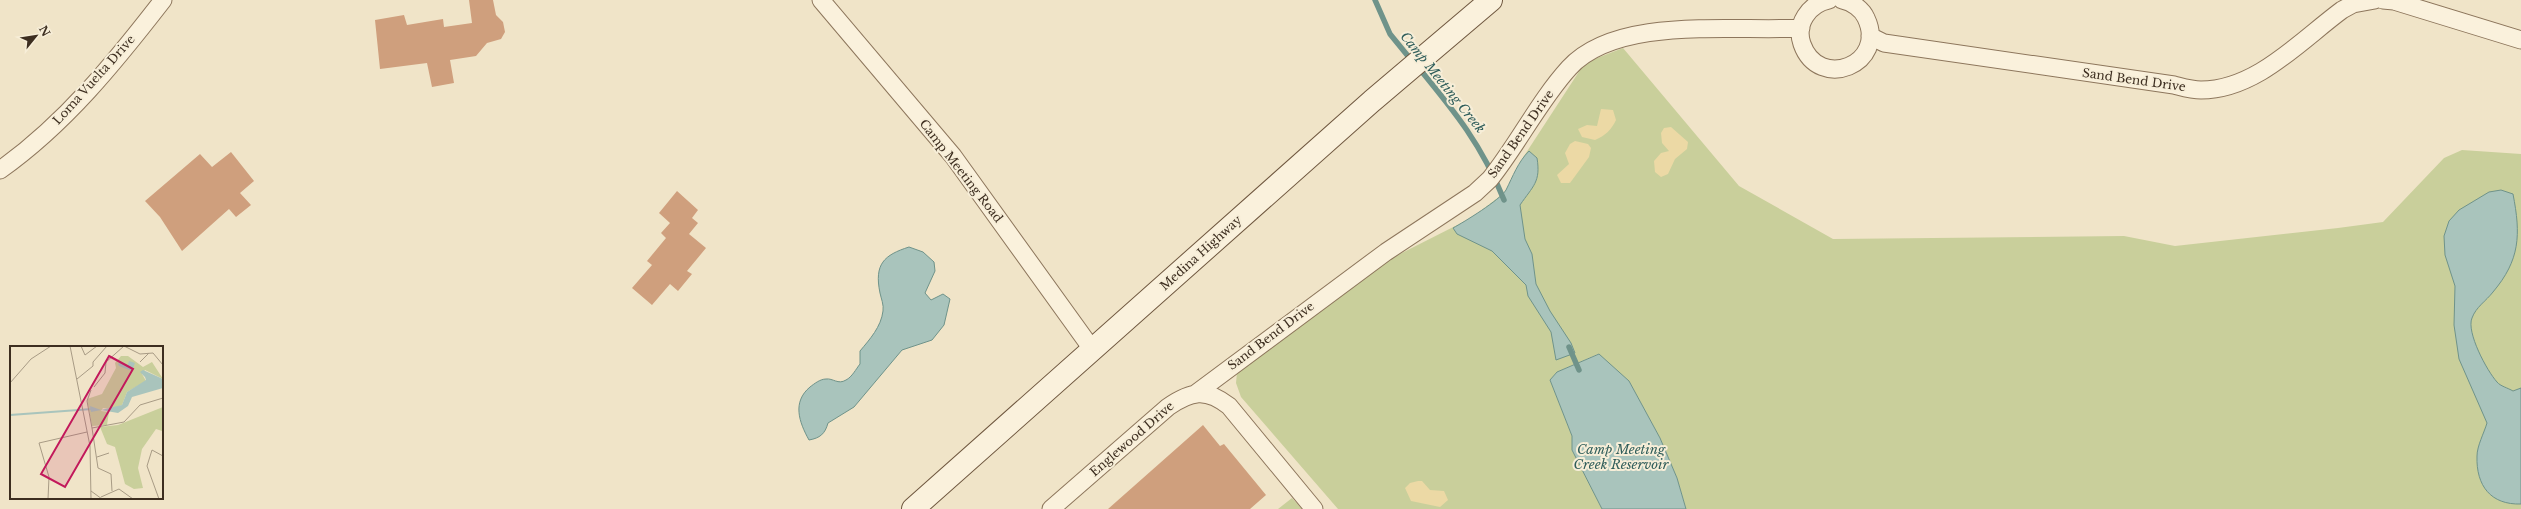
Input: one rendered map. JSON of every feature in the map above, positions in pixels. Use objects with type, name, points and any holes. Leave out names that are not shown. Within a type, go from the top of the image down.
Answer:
[{"type":"main road","name":"Medina Highway","points":[[913,509],[1372,102],[1491,0]]},
{"type":"street","name":"Loma Vuelta Drive","points":[[0,170],[21,155],[69,112],[163,0]]},
{"type":"street","name":"Camp Meeting Road","points":[[821,0],[952,156],[1092,349]]},
{"type":"street","points":[[1829,0],[1812,8],[1804,17],[1800,40],[1804,51],[1820,66],[1832,70],[1843,69],[1858,61],[1868,47],[1870,36],[1864,13],[1856,5],[1842,0]]},
{"type":"street","name":"Sand Bend Drive","points":[[1870,36],[1884,43],[2200,90],[2227,87],[2246,81],[2261,73],[2342,10],[2353,4],[2375,0]]},
{"type":"street","points":[[2383,0],[2394,1],[2521,40]]},
{"type":"street","name":"Sand Bend Drive","points":[[1195,394],[1396,245],[1475,192],[1490,179],[1570,66],[1608,42],[1645,34],[1692,30],[1801,28]]},
{"type":"street","name":"Englewood Drive","points":[[1051,509],[1168,407],[1183,396],[1195,394],[1215,396],[1229,406],[1314,509]]},
{"type":"green space","points":[[1623,48],[1739,186],[1833,239],[2124,236],[2175,246],[2338,228],[2383,222],[2444,158],[2462,150],[2521,154],[2521,509],[1686,509],[1677,478],[1660,438],[1629,381],[1598,354],[1557,372],[1550,380],[1572,436],[1572,450],[1602,509],[1338,509],[1241,397],[1236,383],[1237,373],[1392,258],[1473,217],[1505,192],[1524,156],[1582,67],[1592,60]]},
{"type":"green space","points":[[1292,498],[1302,509],[1278,509]]},
{"type":"sand","points":[[1601,109],[1613,110],[1616,120],[1608,132],[1595,140],[1582,137],[1578,129],[1587,125],[1597,126]]},
{"type":"sand","points":[[1671,127],[1688,142],[1687,149],[1675,159],[1668,174],[1661,177],[1655,172],[1654,161],[1661,153],[1669,151],[1662,143],[1661,133],[1664,128]]},
{"type":"sand","points":[[1575,141],[1588,144],[1591,148],[1589,157],[1570,183],[1561,183],[1557,175],[1569,164],[1565,153],[1570,144]]},
{"type":"sand","points":[[1422,481],[1430,490],[1444,491],[1448,500],[1440,507],[1411,501],[1405,488],[1410,483]]},
{"type":"water","points":[[1529,151],[1537,158],[1538,173],[1535,183],[1520,205],[1525,239],[1532,254],[1536,284],[1550,311],[1571,343],[1575,353],[1556,360],[1551,332],[1528,296],[1526,285],[1492,251],[1457,234],[1453,228],[1497,199],[1506,190],[1519,164]]},
{"type":"water","points":[[2501,190],[2513,194],[2517,222],[2516,246],[2509,269],[2493,292],[2476,311],[2472,318],[2471,324],[2478,351],[2493,377],[2502,386],[2513,391],[2521,388],[2521,504],[2501,501],[2494,497],[2487,492],[2479,476],[2477,467],[2477,452],[2487,423],[2459,359],[2454,325],[2455,286],[2445,255],[2444,236],[2449,221],[2459,210],[2489,192]]},
{"type":"water","points":[[909,247],[923,252],[934,262],[935,271],[925,293],[931,300],[943,294],[950,299],[944,325],[932,340],[902,350],[854,407],[828,423],[822,435],[809,440],[802,426],[799,412],[799,406],[804,393],[810,387],[824,379],[840,382],[848,379],[860,364],[860,351],[868,342],[882,317],[883,306],[878,283],[880,268],[887,257]]},
{"type":"water","name":"Camp Meeting Creek Reservoir","points":[[1599,354],[1629,381],[1660,438],[1677,478],[1686,509],[1602,509],[1572,450],[1572,436],[1550,380],[1557,372]]},
{"type":"building","points":[[469,0],[493,0],[496,15],[503,22],[505,32],[501,39],[487,43],[476,56],[450,60],[454,83],[432,87],[427,63],[380,69],[375,20],[404,15],[407,25],[443,19],[444,27],[472,23]]},
{"type":"building","points":[[231,152],[254,181],[240,193],[251,205],[236,217],[229,209],[182,251],[160,217],[145,201],[200,154],[212,167]]},
{"type":"building","points":[[677,191],[698,210],[692,218],[698,223],[689,234],[706,248],[687,271],[692,274],[678,291],[670,284],[652,305],[632,288],[652,265],[647,261],[666,238],[661,233],[670,223],[659,213]]},
{"type":"building","points":[[1203,425],[1220,446],[1224,444],[1266,495],[1250,509],[1108,509]]},
{"type":"waterway","name":"Camp Meeting Creek","points":[[1375,0],[1390,34],[1412,61]]},
{"type":"waterway","name":"Camp Meeting Creek","points":[[1418,67],[1467,130],[1496,180],[1504,200]]},
{"type":"waterway","name":"Camp Meeting Creek","points":[[1569,347],[1579,370]]}]
